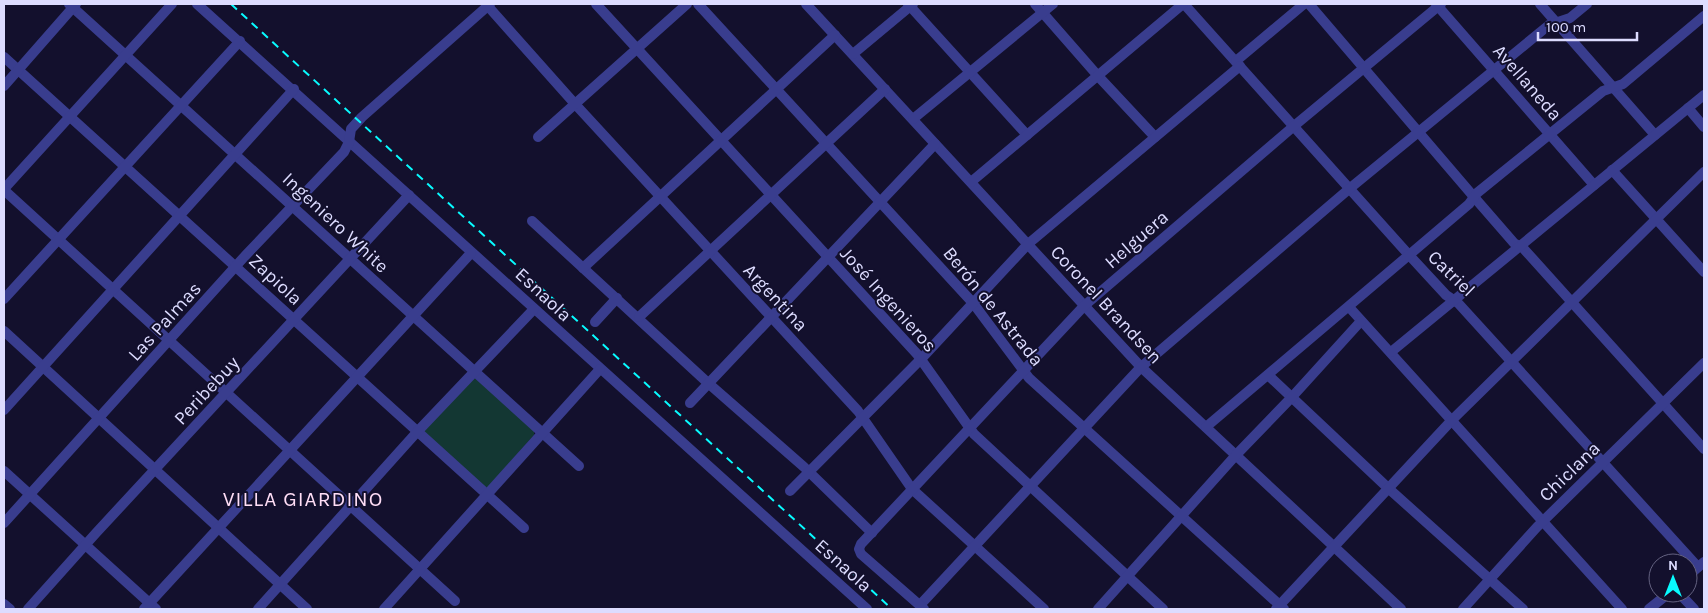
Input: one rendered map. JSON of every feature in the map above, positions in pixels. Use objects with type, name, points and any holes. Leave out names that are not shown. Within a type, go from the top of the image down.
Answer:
[{"type":"street","points":[[172,4],[127,56],[4,189],[455,601]]},
{"type":"street","name":"Esnaola","points":[[197,4],[294,89],[349,142],[866,609]]},
{"type":"street","points":[[349,142],[351,130],[362,117],[488,4]]},
{"type":"street","name":"Argentina","points":[[488,4],[575,104],[862,417],[912,489],[1044,609]]},
{"type":"street","name":"José Ingenieros","points":[[596,4],[921,359],[969,428],[1030,487],[1163,609]]},
{"type":"street","points":[[538,137],[638,50],[687,4]]},
{"type":"street","name":"Berón de Astrada","points":[[698,4],[973,303],[1024,372],[1280,608]]},
{"type":"street","name":"Coronel Brandsen","points":[[806,4],[1141,367],[1402,609]]},
{"type":"street","points":[[1035,4],[1155,137]]},
{"type":"street","points":[[913,119],[972,73],[1053,4]]},
{"type":"street","points":[[972,182],[1183,4]]},
{"type":"street","name":"Catriel","points":[[1183,4],[1409,255],[1458,303],[1701,564]]},
{"type":"street","points":[[790,492],[921,359],[1028,244],[1155,137],[1304,4]]},
{"type":"street","points":[[1309,4],[1474,197],[1572,301],[1704,449]]},
{"type":"street","points":[[1540,4],[1655,135]]},
{"type":"street","points":[[922,607],[974,546],[1141,367],[1350,189],[1549,25],[1570,18],[1587,4]]},
{"type":"street","points":[[4,86],[73,5]]},
{"type":"street","name":"Ingeniero White","points":[[73,5],[579,466]]},
{"type":"street","points":[[853,54],[911,5],[1027,135]]},
{"type":"street","name":"Helguera","points":[[922,607],[861,554],[859,549],[872,533],[1084,306],[1438,5]]},
{"type":"street","name":"Avellaneda","points":[[1438,5],[1594,185]]},
{"type":"street","points":[[1206,427],[1349,307],[1474,197],[1602,92],[1623,84],[1704,16]]},
{"type":"street","points":[[583,268],[835,35]]},
{"type":"street","points":[[4,299],[240,41]]},
{"type":"street","name":"Zapiola","points":[[4,57],[524,528]]},
{"type":"street","points":[[4,410],[294,89]]},
{"type":"street","points":[[639,317],[885,89]]},
{"type":"street","points":[[1391,352],[1704,95]]},
{"type":"street","points":[[1688,108],[1704,126]]},
{"type":"street","name":"Las Palmas","points":[[4,523],[236,266],[344,152],[349,142]]},
{"type":"street","points":[[690,403],[770,316],[828,258],[935,144]]},
{"type":"street","points":[[1612,170],[1704,272]]},
{"type":"street","points":[[1280,608],[1334,546],[1452,420],[1704,172]]},
{"type":"street","name":"Peribebuy","points":[[28,609],[408,195]]},
{"type":"street","points":[[532,221],[639,317],[708,383],[809,472],[872,533]]},
{"type":"street","points":[[4,471],[86,544],[150,607],[219,527],[472,253]]},
{"type":"street","points":[[595,322],[617,298]]},
{"type":"street","points":[[1349,307],[1544,520],[1622,609]]},
{"type":"street","points":[[258,609],[417,432],[534,309]]},
{"type":"street","points":[[1098,609],[1236,455],[1292,398],[1361,321]]},
{"type":"street","points":[[4,331],[307,609]]},
{"type":"street","name":"Chiclana","points":[[1463,609],[1544,520],[1704,363]]},
{"type":"street","points":[[384,609],[600,369]]},
{"type":"street","points":[[1268,375],[1388,488],[1523,609]]},
{"type":"street","points":[[4,604],[10,609]]},
{"type":"green space","points":[[475,375],[534,429],[534,435],[488,487],[484,488],[424,433],[424,429]]},
{"type":"railway","points":[[231,4],[892,609]]},
{"type":"district","name":"VILLA GIARDINO","points":[[303,499]]}]
